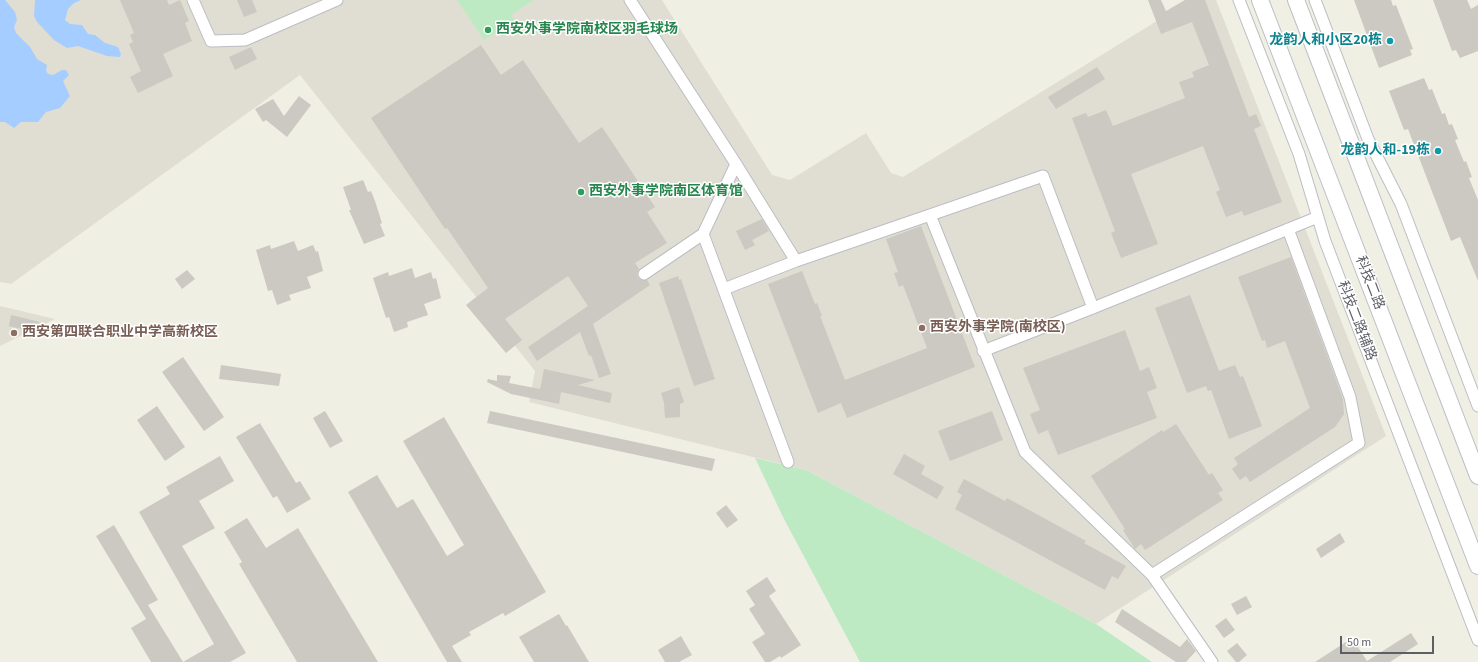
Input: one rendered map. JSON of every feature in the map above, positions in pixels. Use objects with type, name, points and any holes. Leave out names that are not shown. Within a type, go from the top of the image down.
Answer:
[{"type":"main road","name":"科技二路","points":[[1260,0],[1478,566]]},
{"type":"main road","points":[[1296,0],[1478,476]]},
{"type":"street","points":[[193,0],[211,41],[245,40],[338,0]]},
{"type":"street","points":[[630,0],[736,164],[796,261]]},
{"type":"street","name":"科技二路辅路","points":[[1240,0],[1299,154],[1325,242],[1478,640]]},
{"type":"street","points":[[1315,0],[1368,139],[1401,204],[1478,406]]},
{"type":"street","points":[[644,274],[703,234],[736,164]]},
{"type":"street","points":[[724,289],[796,261],[1043,176],[1093,308]]},
{"type":"street","points":[[930,215],[983,351],[1025,452],[1152,575],[1212,662]]},
{"type":"street","points":[[983,351],[1318,217]]},
{"type":"street","points":[[1152,575],[1359,443],[1350,396],[1288,229]]},
{"type":"street","points":[[703,234],[788,462]]},
{"type":"shaded area","name":"西安外事学院(南校区)","points":[[0,0],[662,0],[772,175],[790,180],[866,133],[891,173],[903,177],[1191,0],[1216,0],[1386,436],[1096,624],[806,470],[529,402],[535,371],[300,75],[11,284],[0,282]]},
{"type":"shaded area","name":"西安第四联合职业中学高新校区","points":[[0,306],[55,319],[0,346]]},
{"type":"green space","name":"西安外事学院南校区羽毛球场","points":[[457,0],[533,0],[511,15],[514,20],[484,40]]},
{"type":"green space","points":[[755,458],[806,470],[1096,624],[1152,662],[860,662],[783,517]]},
{"type":"water","points":[[0,0],[5,0],[15,12],[17,20],[14,27],[16,33],[30,47],[37,59],[47,65],[46,71],[48,74],[53,75],[62,70],[66,70],[69,75],[63,81],[70,96],[60,108],[46,112],[38,122],[21,122],[14,128],[5,122],[0,122]]},
{"type":"water","points":[[35,0],[81,0],[74,3],[68,9],[65,20],[70,24],[82,25],[88,34],[95,35],[105,43],[118,47],[121,54],[120,57],[107,56],[78,46],[67,48],[54,40],[37,22],[34,16]]},
{"type":"building","points":[[120,0],[167,0],[169,5],[180,0],[189,21],[185,23],[192,41],[163,54],[173,76],[138,93],[130,77],[141,71],[129,44],[133,42],[130,35],[134,33]]},
{"type":"building","points":[[237,0],[252,0],[257,12],[244,17]]},
{"type":"building","points":[[1148,0],[1161,0],[1166,11],[1185,0],[1205,0],[1249,117],[1256,114],[1261,126],[1254,129],[1282,202],[1244,216],[1242,211],[1226,217],[1216,192],[1220,190],[1203,146],[1131,174],[1158,244],[1121,258],[1111,233],[1115,231],[1072,118],[1086,113],[1088,117],[1106,110],[1113,126],[1185,98],[1179,82],[1194,77],[1192,72],[1209,65],[1192,22],[1161,34]]},
{"type":"building","name":"龙韵人和小区20栋","points":[[1354,0],[1391,0],[1393,6],[1396,5],[1413,49],[1410,50],[1412,55],[1379,68]]},
{"type":"building","points":[[1433,0],[1467,0],[1471,9],[1478,5],[1478,51],[1460,58],[1456,50],[1452,51]]},
{"type":"building","name":"西安外事学院南区体育馆","points":[[481,45],[501,75],[523,60],[579,143],[602,127],[655,207],[647,212],[667,243],[635,263],[639,269],[637,274],[638,278],[641,280],[647,280],[650,285],[593,324],[611,374],[599,378],[591,355],[589,356],[580,332],[537,361],[528,347],[588,306],[568,276],[505,319],[522,340],[506,353],[466,305],[488,288],[447,228],[445,229],[371,118]]},
{"type":"building","points":[[251,47],[257,59],[235,70],[229,57]]},
{"type":"building","points":[[1097,67],[1105,79],[1056,109],[1048,97]]},
{"type":"building","name":"龙韵人和-19栋","points":[[1424,78],[1429,90],[1432,89],[1442,114],[1445,113],[1449,125],[1452,124],[1458,139],[1455,140],[1464,162],[1466,161],[1472,177],[1469,178],[1478,200],[1478,281],[1460,237],[1451,241],[1408,129],[1404,130],[1389,91]]},
{"type":"building","points":[[299,96],[311,105],[287,137],[266,120],[263,122],[255,109],[273,99],[284,116]]},
{"type":"building","points":[[363,180],[368,192],[371,191],[375,201],[382,223],[380,224],[385,236],[364,244],[349,210],[351,210],[343,187]]},
{"type":"building","points":[[762,219],[769,231],[752,240],[755,245],[745,250],[736,231]]},
{"type":"building","points":[[921,226],[975,367],[847,418],[841,403],[818,413],[768,284],[802,271],[815,304],[817,303],[822,316],[820,316],[845,380],[927,348],[903,285],[899,287],[894,273],[898,272],[886,239]]},
{"type":"building","points":[[294,241],[298,251],[313,245],[316,252],[318,251],[323,271],[307,277],[311,288],[289,295],[291,300],[277,305],[272,290],[268,291],[256,250],[270,245],[271,249]]},
{"type":"building","points":[[1291,257],[1343,399],[1344,414],[1335,427],[1250,482],[1246,476],[1240,480],[1232,469],[1238,464],[1234,458],[1310,408],[1285,341],[1267,348],[1265,340],[1262,341],[1238,277]]},
{"type":"building","points":[[412,268],[415,278],[431,272],[433,279],[436,278],[441,298],[424,304],[428,315],[407,322],[408,327],[394,332],[389,317],[386,318],[373,278],[388,272],[389,276]]},
{"type":"building","points":[[187,270],[195,279],[182,289],[175,279]]},
{"type":"building","points":[[678,276],[679,280],[681,279],[715,379],[694,386],[659,283]]},
{"type":"building","points":[[1190,295],[1219,371],[1235,365],[1240,377],[1243,376],[1262,426],[1229,439],[1211,390],[1208,391],[1206,386],[1187,393],[1155,308]]},
{"type":"building","points":[[11,315],[40,322],[27,328],[26,330],[9,326]]},
{"type":"building","points":[[1125,330],[1140,371],[1149,367],[1157,388],[1147,392],[1157,418],[1058,455],[1048,430],[1038,434],[1030,414],[1040,410],[1023,368]]},
{"type":"building","points":[[183,357],[224,417],[204,431],[162,372]]},
{"type":"building","points":[[221,365],[281,374],[279,386],[219,379]]},
{"type":"building","points":[[544,369],[595,380],[578,385],[612,393],[610,403],[561,392],[559,404],[511,394],[487,382],[488,379],[497,381],[497,375],[511,376],[509,383],[540,389]]},
{"type":"building","points":[[679,387],[684,402],[680,404],[680,417],[665,418],[664,403],[661,393]]},
{"type":"building","points":[[157,406],[185,447],[165,461],[137,420]]},
{"type":"building","points":[[325,411],[343,441],[330,448],[313,418]]},
{"type":"building","points":[[490,411],[715,459],[712,471],[487,423]]},
{"type":"building","points":[[992,411],[1003,440],[950,461],[938,431]]},
{"type":"building","points":[[444,417],[546,592],[505,616],[503,613],[469,632],[471,635],[452,646],[462,662],[447,662],[348,492],[377,475],[397,508],[413,499],[447,556],[464,545],[403,441]]},
{"type":"building","points":[[260,423],[296,483],[300,481],[311,499],[287,513],[277,496],[273,498],[236,437]]},
{"type":"building","points":[[1176,424],[1209,475],[1212,473],[1223,490],[1218,493],[1223,500],[1145,550],[1141,544],[1135,549],[1123,530],[1125,529],[1091,476],[1162,430],[1163,432]]},
{"type":"building","points":[[904,454],[925,466],[921,474],[944,487],[937,499],[893,474]]},
{"type":"building","points":[[220,456],[234,481],[199,501],[215,528],[182,546],[246,653],[230,662],[183,662],[214,644],[139,512],[170,494],[166,487]]},
{"type":"building","points":[[964,479],[1005,501],[1007,498],[1086,541],[1084,543],[1126,566],[1118,579],[1112,576],[1105,590],[955,509],[962,495],[957,492]]},
{"type":"building","points":[[726,505],[738,520],[727,528],[716,513]]},
{"type":"building","points":[[247,518],[266,548],[298,528],[378,662],[297,662],[239,564],[242,562],[224,532]]},
{"type":"building","points":[[114,525],[158,600],[148,605],[183,662],[151,662],[131,628],[146,619],[96,536]]},
{"type":"building","points":[[1340,533],[1345,542],[1321,558],[1316,549]]},
{"type":"building","points":[[767,577],[776,591],[769,596],[801,645],[781,658],[780,656],[770,662],[765,662],[752,642],[765,634],[749,609],[755,605],[746,591]]},
{"type":"building","points":[[1246,596],[1252,607],[1237,615],[1231,604]]},
{"type":"building","points":[[1122,609],[1180,647],[1187,639],[1196,651],[1186,662],[1176,662],[1115,622]]},
{"type":"building","points":[[559,614],[589,662],[534,662],[519,637]]},
{"type":"building","points":[[1226,618],[1235,630],[1224,638],[1215,626]]},
{"type":"building","points":[[1411,633],[1418,644],[1390,662],[1315,662],[1352,638],[1367,661]]},
{"type":"building","points":[[681,636],[692,655],[679,662],[665,662],[658,650]]},
{"type":"building","points":[[1237,643],[1247,655],[1239,662],[1236,662],[1227,651]]},
{"type":"place","name":"西安外事学院南校区羽毛球场","points":[[488,30]]},
{"type":"place","name":"龙韵人和小区20栋","points":[[1390,41]]},
{"type":"place","name":"龙韵人和-19栋","points":[[1438,151]]},
{"type":"place","name":"西安外事学院南区体育馆","points":[[581,192]]},
{"type":"place","name":"西安外事学院(南校区)","points":[[922,328]]},
{"type":"place","name":"西安第四联合职业中学高新校区","points":[[14,333]]}]
